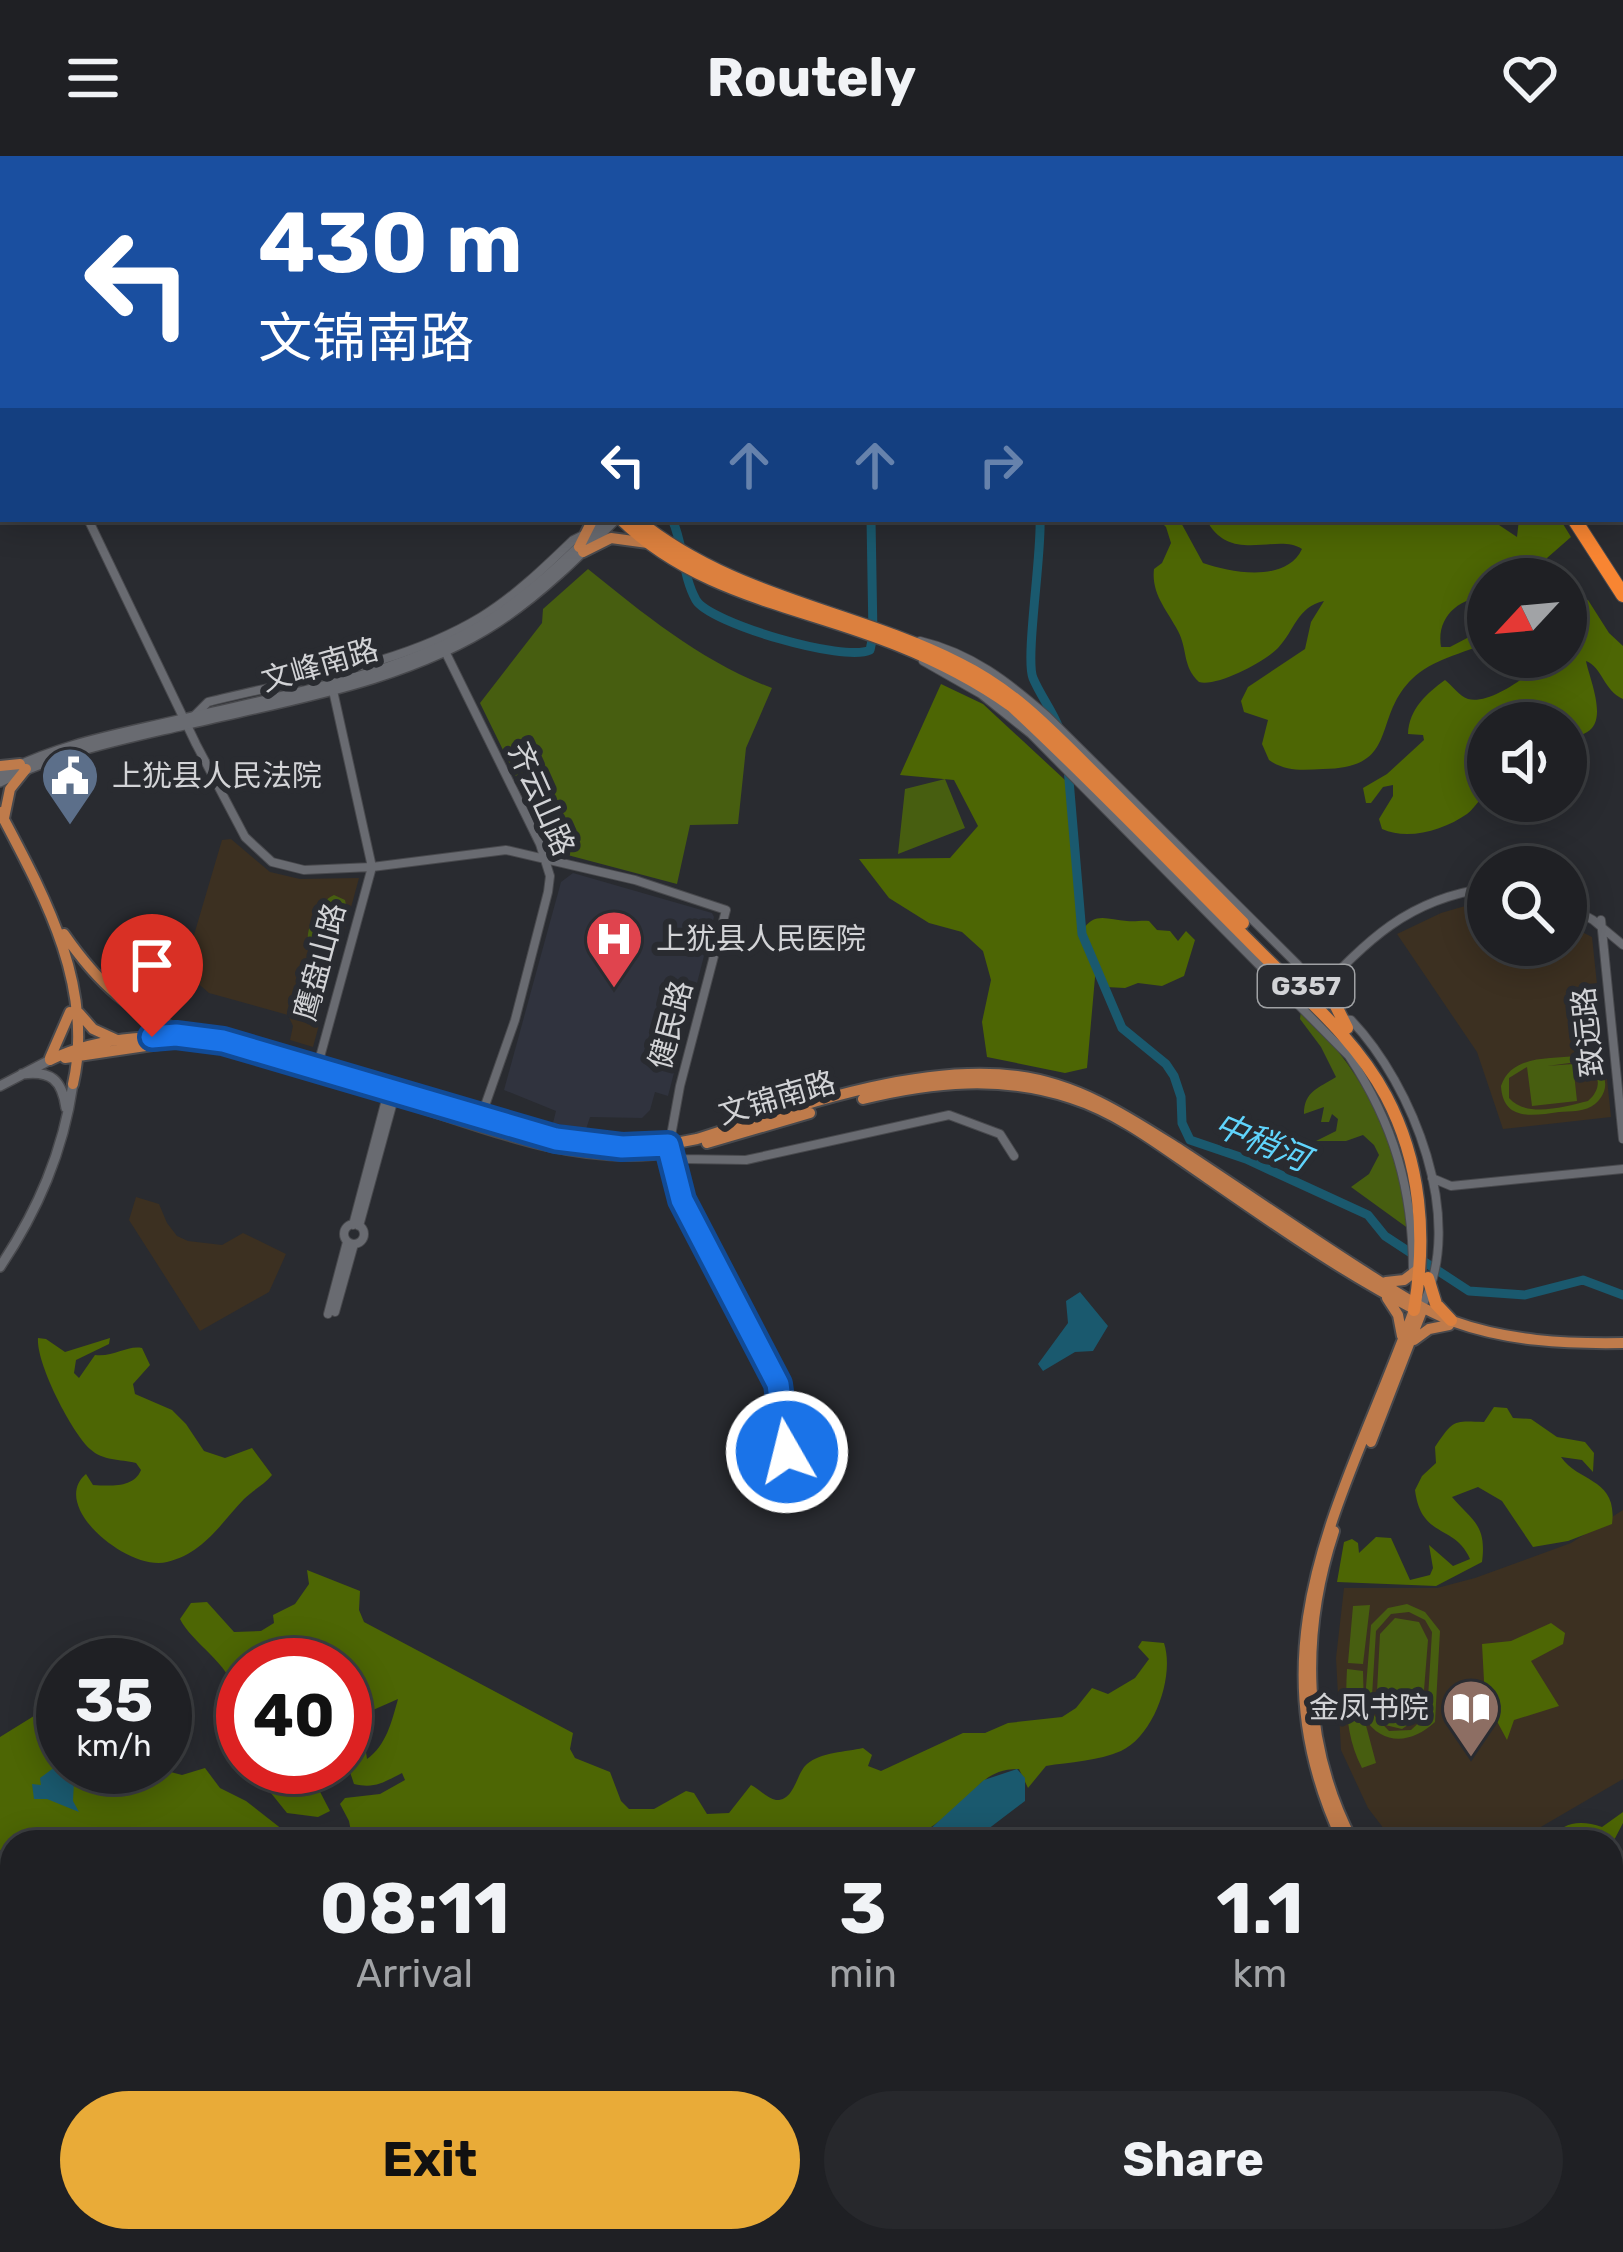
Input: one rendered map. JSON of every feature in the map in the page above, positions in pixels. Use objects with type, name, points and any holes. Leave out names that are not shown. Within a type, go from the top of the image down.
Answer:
[{"type":"highway","name":"G357","points":[[623,522],[707,573],[896,639],[1041,721],[1093,785],[1342,1022],[1377,1066],[1405,1119],[1422,1177],[1425,1242],[1418,1308]]},
{"type":"highway","name":"G357","points":[[638,522],[657,545]]},
{"type":"highway","points":[[1576,522],[1623,595]]},
{"type":"highway","points":[[1586,522],[1623,579]]},
{"type":"highway","name":"G357","points":[[1093,785],[1298,977],[1370,1068],[1398,1121],[1416,1180],[1425,1242]]},
{"type":"highway","points":[[1298,977],[1336,978],[1334,999],[1342,1022]]},
{"type":"highway","points":[[1423,1278],[1450,1323]]},
{"type":"main road","points":[[581,550],[592,522]]},
{"type":"main road","points":[[589,534],[603,522]]},
{"type":"main road","name":"文峰南路","points":[[0,778],[52,749],[332,686],[441,645],[493,618],[615,522]]},
{"type":"main road","points":[[581,550],[611,538],[657,545]]},
{"type":"main road","points":[[0,766],[23,766],[10,789],[2,820],[49,921],[72,1008],[94,1029],[120,1041]]},
{"type":"main road","points":[[2,820],[53,918],[87,968],[109,992],[157,1022],[201,1038]]},
{"type":"main road","points":[[0,1267],[32,1218],[68,1120],[76,1052],[66,956],[53,918]]},
{"type":"main road","points":[[0,1086],[49,1061],[72,1008]]},
{"type":"main road","name":"文锦南路","points":[[49,1061],[120,1041],[176,1035],[223,1041],[480,1120]]},
{"type":"main road","name":"文锦南路","points":[[76,1052],[178,1041],[221,1046],[480,1120],[593,1145],[668,1149],[913,1089],[968,1082],[1043,1090],[1099,1108],[1374,1282],[1450,1323],[1515,1338],[1623,1346]]},
{"type":"main road","points":[[73,1084],[102,1052]]},
{"type":"main road","points":[[22,1074],[38,1072],[55,1078],[64,1094],[68,1120]]},
{"type":"main road","points":[[1374,1282],[1423,1278]]},
{"type":"main road","points":[[1374,1282],[1398,1315],[1406,1345]]},
{"type":"main road","points":[[1347,1830],[1330,1792],[1317,1738],[1311,1683],[1314,1617],[1336,1524],[1418,1308]]},
{"type":"main road","points":[[1338,1830],[1308,1740],[1302,1679],[1306,1614],[1323,1542],[1406,1345],[1424,1331],[1450,1323]]},
{"type":"street","points":[[89,522],[245,837],[272,862],[304,870],[372,868],[506,850],[548,862]]},
{"type":"street","points":[[188,720],[208,702],[441,645],[525,584],[573,541],[589,534]]},
{"type":"street","points":[[896,639],[981,694],[1093,785],[1349,1056],[1376,1096],[1397,1147],[1425,1242]]},
{"type":"street","name":"齐云山路","points":[[441,645],[548,862],[548,892],[515,1020],[480,1120]]},
{"type":"street","points":[[332,686],[372,868]]},
{"type":"street","points":[[1041,721],[1091,758],[1298,964],[1298,977]]},
{"type":"street","name":"健民路","points":[[548,862],[635,880],[726,910],[668,1149]]},
{"type":"street","name":"鹰盘山路","points":[[317,1069],[372,868]]},
{"type":"street","points":[[1314,1000],[1388,924],[1414,908],[1467,896]]},
{"type":"street","points":[[1587,915],[1623,942]]},
{"type":"street","name":"致远路","points":[[1601,924],[1623,1139]]},
{"type":"street","points":[[1342,1022],[1351,1020],[1369,1039],[1398,1084],[1420,1136],[1435,1199],[1423,1278]]},
{"type":"street","points":[[351,1243],[363,1238],[356,1226],[390,1097]]},
{"type":"street","points":[[668,1149],[683,1159],[746,1160],[949,1115],[1000,1134],[1014,1156]]},
{"type":"street","points":[[668,1149],[682,1200],[778,1384],[787,1452],[764,1501]]},
{"type":"street","points":[[1431,1178],[1451,1186],[1623,1169]]},
{"type":"street","points":[[1435,1199],[1451,1186]]},
{"type":"street","points":[[332,1313],[351,1243],[345,1230],[356,1226]]},
{"type":"shaded area","points":[[231,839],[270,872],[300,879],[359,878],[313,1047],[290,1040],[293,1026],[288,1015],[209,993],[194,980],[181,979],[222,840]]},
{"type":"shaded area","name":"上犹县人民医院","points":[[573,873],[714,917],[668,1096],[655,1092],[642,1118],[590,1117],[586,1129],[553,1123],[556,1111],[504,1090],[561,882]]},
{"type":"shaded area","points":[[1467,905],[1467,966],[1587,966],[1587,934],[1592,937],[1611,1117],[1503,1129],[1477,1052],[1397,934]]},
{"type":"shaded area","points":[[136,1197],[159,1204],[177,1236],[188,1241],[222,1245],[243,1233],[286,1254],[269,1292],[200,1331],[129,1220]]},
{"type":"shaded area","points":[[1623,1510],[1623,1779],[1536,1830],[1385,1830],[1368,1808],[1341,1750],[1336,1658],[1344,1588],[1437,1588],[1571,1543]]},
{"type":"green space","points":[[1161,522],[1181,522],[1203,563],[1257,572],[1284,567],[1302,549],[1240,545],[1216,533],[1208,522],[1494,522],[1517,537],[1519,522],[1562,522],[1571,537],[1547,558],[1467,558],[1467,601],[1446,618],[1440,636],[1441,647],[1467,638],[1467,650],[1412,679],[1400,694],[1375,751],[1364,760],[1302,770],[1269,760],[1262,744],[1268,720],[1244,712],[1241,701],[1248,687],[1305,649],[1311,622],[1324,601],[1302,614],[1278,648],[1262,660],[1228,677],[1199,682],[1155,586],[1154,569],[1171,543]]},
{"type":"green space","points":[[588,569],[698,651],[772,688],[746,748],[738,824],[690,825],[677,884],[560,853],[549,844],[480,703],[542,623],[543,609]]},
{"type":"green space","points":[[1587,600],[1623,646],[1623,699],[1611,691],[1587,662]]},
{"type":"green space","points":[[1587,665],[1597,704],[1596,721],[1587,731],[1587,702],[1467,702],[1467,814],[1414,834],[1382,829],[1379,819],[1393,796],[1393,785],[1383,787],[1371,803],[1366,803],[1363,788],[1387,774],[1424,740],[1423,735],[1408,734],[1420,702],[1445,680],[1468,699],[1477,700],[1521,679],[1587,678]]},
{"type":"green space","points":[[941,684],[983,704],[1065,780],[1075,826],[1082,931],[1097,919],[1149,921],[1157,930],[1170,931],[1178,941],[1186,931],[1195,940],[1184,976],[1162,986],[1106,987],[1096,966],[1087,1068],[1065,1073],[987,1057],[982,1022],[991,980],[983,951],[962,932],[929,923],[889,898],[859,859],[950,858],[978,826],[954,780],[900,775]]},
{"type":"green space","points":[[945,779],[965,828],[898,854],[905,789]]},
{"type":"green space","points":[[334,895],[345,900],[348,914],[330,944],[315,947],[308,941],[312,921]]},
{"type":"green space","points":[[1301,1010],[1344,1059],[1375,1110],[1396,1165],[1409,1229],[1351,1187],[1369,1174],[1379,1155],[1374,1145],[1363,1135],[1346,1141],[1316,1141],[1336,1131],[1338,1119],[1332,1114],[1329,1122],[1321,1122],[1324,1107],[1304,1114],[1307,1100],[1336,1077],[1300,1019]]},
{"type":"green space","points":[[1577,1056],[1593,1062],[1603,1074],[1605,1089],[1595,1104],[1578,1111],[1529,1115],[1507,1105],[1501,1086],[1513,1069],[1532,1060]],"holes":[[[1577,1062],[1591,1066],[1598,1084],[1588,1101],[1535,1109],[1509,1098],[1509,1078],[1527,1067],[1532,1106],[1577,1101],[1573,1064],[1547,1066]]]},
{"type":"green space","points":[[38,1338],[65,1352],[110,1338],[109,1344],[76,1360],[74,1373],[79,1378],[95,1355],[142,1348],[150,1365],[133,1384],[135,1394],[172,1410],[204,1451],[225,1458],[252,1448],[272,1475],[201,1545],[180,1558],[151,1562],[115,1547],[85,1519],[77,1503],[77,1487],[86,1474],[93,1485],[114,1485],[133,1480],[141,1470],[136,1463],[100,1456],[82,1440],[49,1379]]},
{"type":"green space","points":[[1494,1407],[1507,1408],[1513,1418],[1531,1419],[1557,1437],[1585,1442],[1594,1453],[1593,1472],[1582,1460],[1561,1457],[1603,1489],[1612,1509],[1612,1524],[1568,1541],[1533,1547],[1502,1501],[1478,1487],[1452,1497],[1480,1531],[1482,1562],[1436,1586],[1337,1582],[1344,1542],[1352,1539],[1359,1553],[1376,1537],[1391,1538],[1410,1580],[1430,1575],[1429,1545],[1453,1566],[1470,1559],[1456,1540],[1424,1517],[1415,1490],[1436,1463],[1435,1447],[1451,1427],[1484,1422]]},
{"type":"green space","points":[[307,1570],[360,1591],[364,1622],[573,1733],[570,1749],[575,1758],[610,1772],[629,1809],[654,1809],[686,1791],[694,1793],[707,1814],[729,1813],[751,1785],[773,1799],[782,1799],[807,1764],[826,1755],[863,1748],[872,1755],[868,1766],[881,1771],[963,1733],[1062,1717],[1092,1688],[1108,1694],[1135,1678],[1149,1659],[1138,1647],[1142,1641],[1164,1643],[1167,1672],[1152,1719],[1121,1751],[1046,1766],[1028,1788],[1019,1769],[1000,1772],[926,1830],[351,1830],[340,1804],[345,1798],[380,1794],[405,1780],[402,1773],[372,1784],[372,1754],[387,1732],[398,1699],[372,1711],[372,1638],[216,1638],[216,1661],[180,1619],[191,1603],[207,1602],[234,1632],[261,1631],[274,1623],[273,1615],[295,1604],[309,1584]]},
{"type":"green space","points":[[1407,1604],[1425,1612],[1440,1631],[1435,1722],[1398,1739],[1380,1734],[1364,1718],[1376,1763],[1362,1768],[1348,1720],[1347,1669],[1363,1671],[1364,1712],[1371,1625],[1388,1608]],"holes":[[[1409,1612],[1425,1620],[1432,1632],[1427,1715],[1411,1730],[1389,1731],[1371,1712],[1376,1631],[1391,1614]]]},
{"type":"green space","points":[[1370,1605],[1363,1664],[1348,1663],[1353,1606]]},
{"type":"green space","points":[[1395,1618],[1419,1622],[1428,1640],[1422,1715],[1402,1729],[1385,1725],[1376,1711],[1380,1634]]},
{"type":"green space","points":[[1551,1623],[1565,1633],[1563,1644],[1531,1661],[1559,1706],[1514,1720],[1507,1740],[1485,1699],[1482,1644],[1511,1641]]},
{"type":"green space","points":[[36,1715],[36,1794],[192,1794],[192,1772],[205,1768],[216,1783],[216,1794],[232,1794],[246,1801],[283,1830],[0,1830],[0,1737]]},
{"type":"green space","points":[[272,1794],[321,1794],[330,1811],[318,1817],[287,1813]]},
{"type":"green space","points":[[1623,1812],[1619,1830],[1561,1830],[1579,1823],[1602,1827]]},
{"type":"water","points":[[1080,1292],[1108,1326],[1093,1351],[1075,1352],[1043,1371],[1038,1364],[1068,1323],[1066,1301]]},
{"type":"water","points":[[1017,1769],[1025,1778],[1025,1801],[987,1830],[929,1830],[984,1780]]},
{"type":"water","points":[[32,1784],[36,1794],[73,1794],[79,1812],[47,1799],[34,1799]]},
{"type":"waterway","points":[[673,522],[691,590],[706,609],[778,638],[856,653],[870,650],[873,636],[871,522]]},
{"type":"waterway","points":[[1040,522],[1031,667],[1059,728]]},
{"type":"waterway","name":"中稍河","points":[[1068,768],[1082,934],[1122,1028],[1174,1076],[1182,1123],[1190,1140],[1246,1159],[1368,1215],[1385,1236],[1469,1291],[1525,1295],[1583,1280],[1623,1295]]},
{"type":"place","name":"上犹县人民法院","points":[[70,827]]},
{"type":"place","name":"上犹县人民医院","points":[[614,990]]},
{"type":"place","name":"金凤书院","points":[[1471,1759]]},
{"type":"route","points":[[152,1037],[223,1041],[556,1139],[622,1147],[668,1145],[682,1200],[778,1384],[787,1452]]}]
